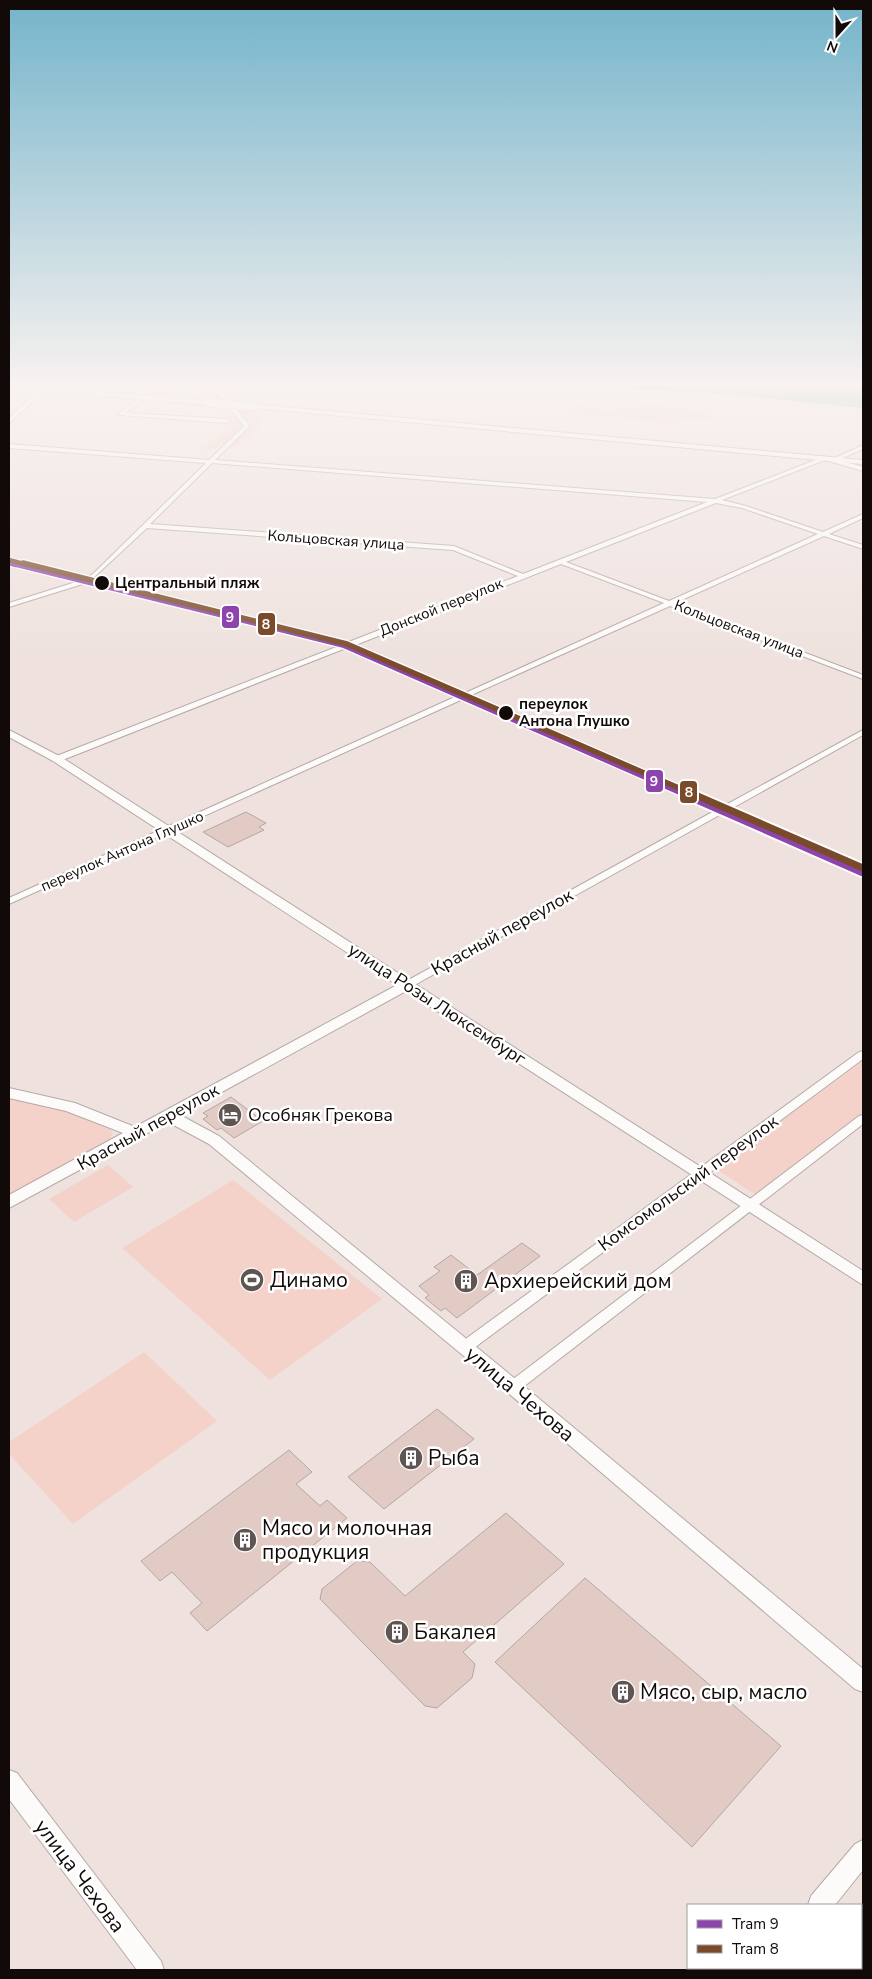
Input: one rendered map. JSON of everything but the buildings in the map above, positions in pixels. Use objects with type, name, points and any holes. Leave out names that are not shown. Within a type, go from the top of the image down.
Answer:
[{"type":"street","points":[[9,605],[86,581],[147,526],[194,478]]},
{"type":"street","points":[[422,478],[716,501],[744,508],[863,547]]},
{"type":"street","name":"Донской переулок","points":[[57,758],[521,575],[773,478]]},
{"type":"street","name":"переулок Антона Глушко","points":[[9,901],[672,604],[863,516]]},
{"type":"street","name":"Кольцовская улица","points":[[147,526],[454,548],[521,575]]},
{"type":"street","name":"Кольцовская улица","points":[[558,561],[863,677]]},
{"type":"street","points":[[9,562],[345,645],[863,871]]},
{"type":"street","name":"Красный переулок","points":[[9,1202],[170,1116],[863,732]]},
{"type":"street","name":"улица Розы Люксембург","points":[[9,733],[57,758],[863,1279]]},
{"type":"street","name":"Комсомольский переулок","points":[[465,1347],[863,1054]]},
{"type":"street","points":[[9,1093],[70,1107],[137,1134]]},
{"type":"street","name":"улица Чехова","points":[[170,1116],[214,1140],[513,1387],[863,1682]]},
{"type":"street","points":[[513,1387],[863,1119]]},
{"type":"street","name":"улица Чехова","points":[[9,1781],[152,1970]]},
{"type":"street","points":[[821,1904],[863,1852]]},
{"type":"shaded area","points":[[863,1061],[863,1113],[756,1195],[716,1169]]},
{"type":"shaded area","points":[[9,1097],[34,1101],[79,1113],[93,1119],[113,1133],[109,1141],[9,1196]]},
{"type":"shaded area","points":[[108,1165],[133,1187],[74,1222],[49,1199]]},
{"type":"shaded area","points":[[233,1180],[382,1299],[270,1380],[122,1248]]},
{"type":"shaded area","points":[[144,1352],[217,1421],[73,1524],[9,1454],[9,1442]]},
{"type":"tram line","name":"8","points":[[9,560],[347,644],[863,868]]},
{"type":"tram line","name":"9","points":[[9,563],[343,645],[863,873]]},
{"type":"place","name":"Центральный пляж","points":[[102,583]]},
{"type":"place","name":"переулок Антона Глушко","points":[[506,713]]},
{"type":"place","name":"Особняк Грекова","points":[[230,1115]]},
{"type":"place","name":"Динамо","points":[[252,1280]]},
{"type":"place","name":"Архиерейский дом","points":[[466,1281]]},
{"type":"place","name":"Рыба","points":[[411,1458]]},
{"type":"place","name":"Мясо и молочная продукция","points":[[245,1540]]},
{"type":"place","name":"Бакалея","points":[[397,1632]]},
{"type":"place","name":"Мясо, сыр, масло","points":[[623,1692]]}]
